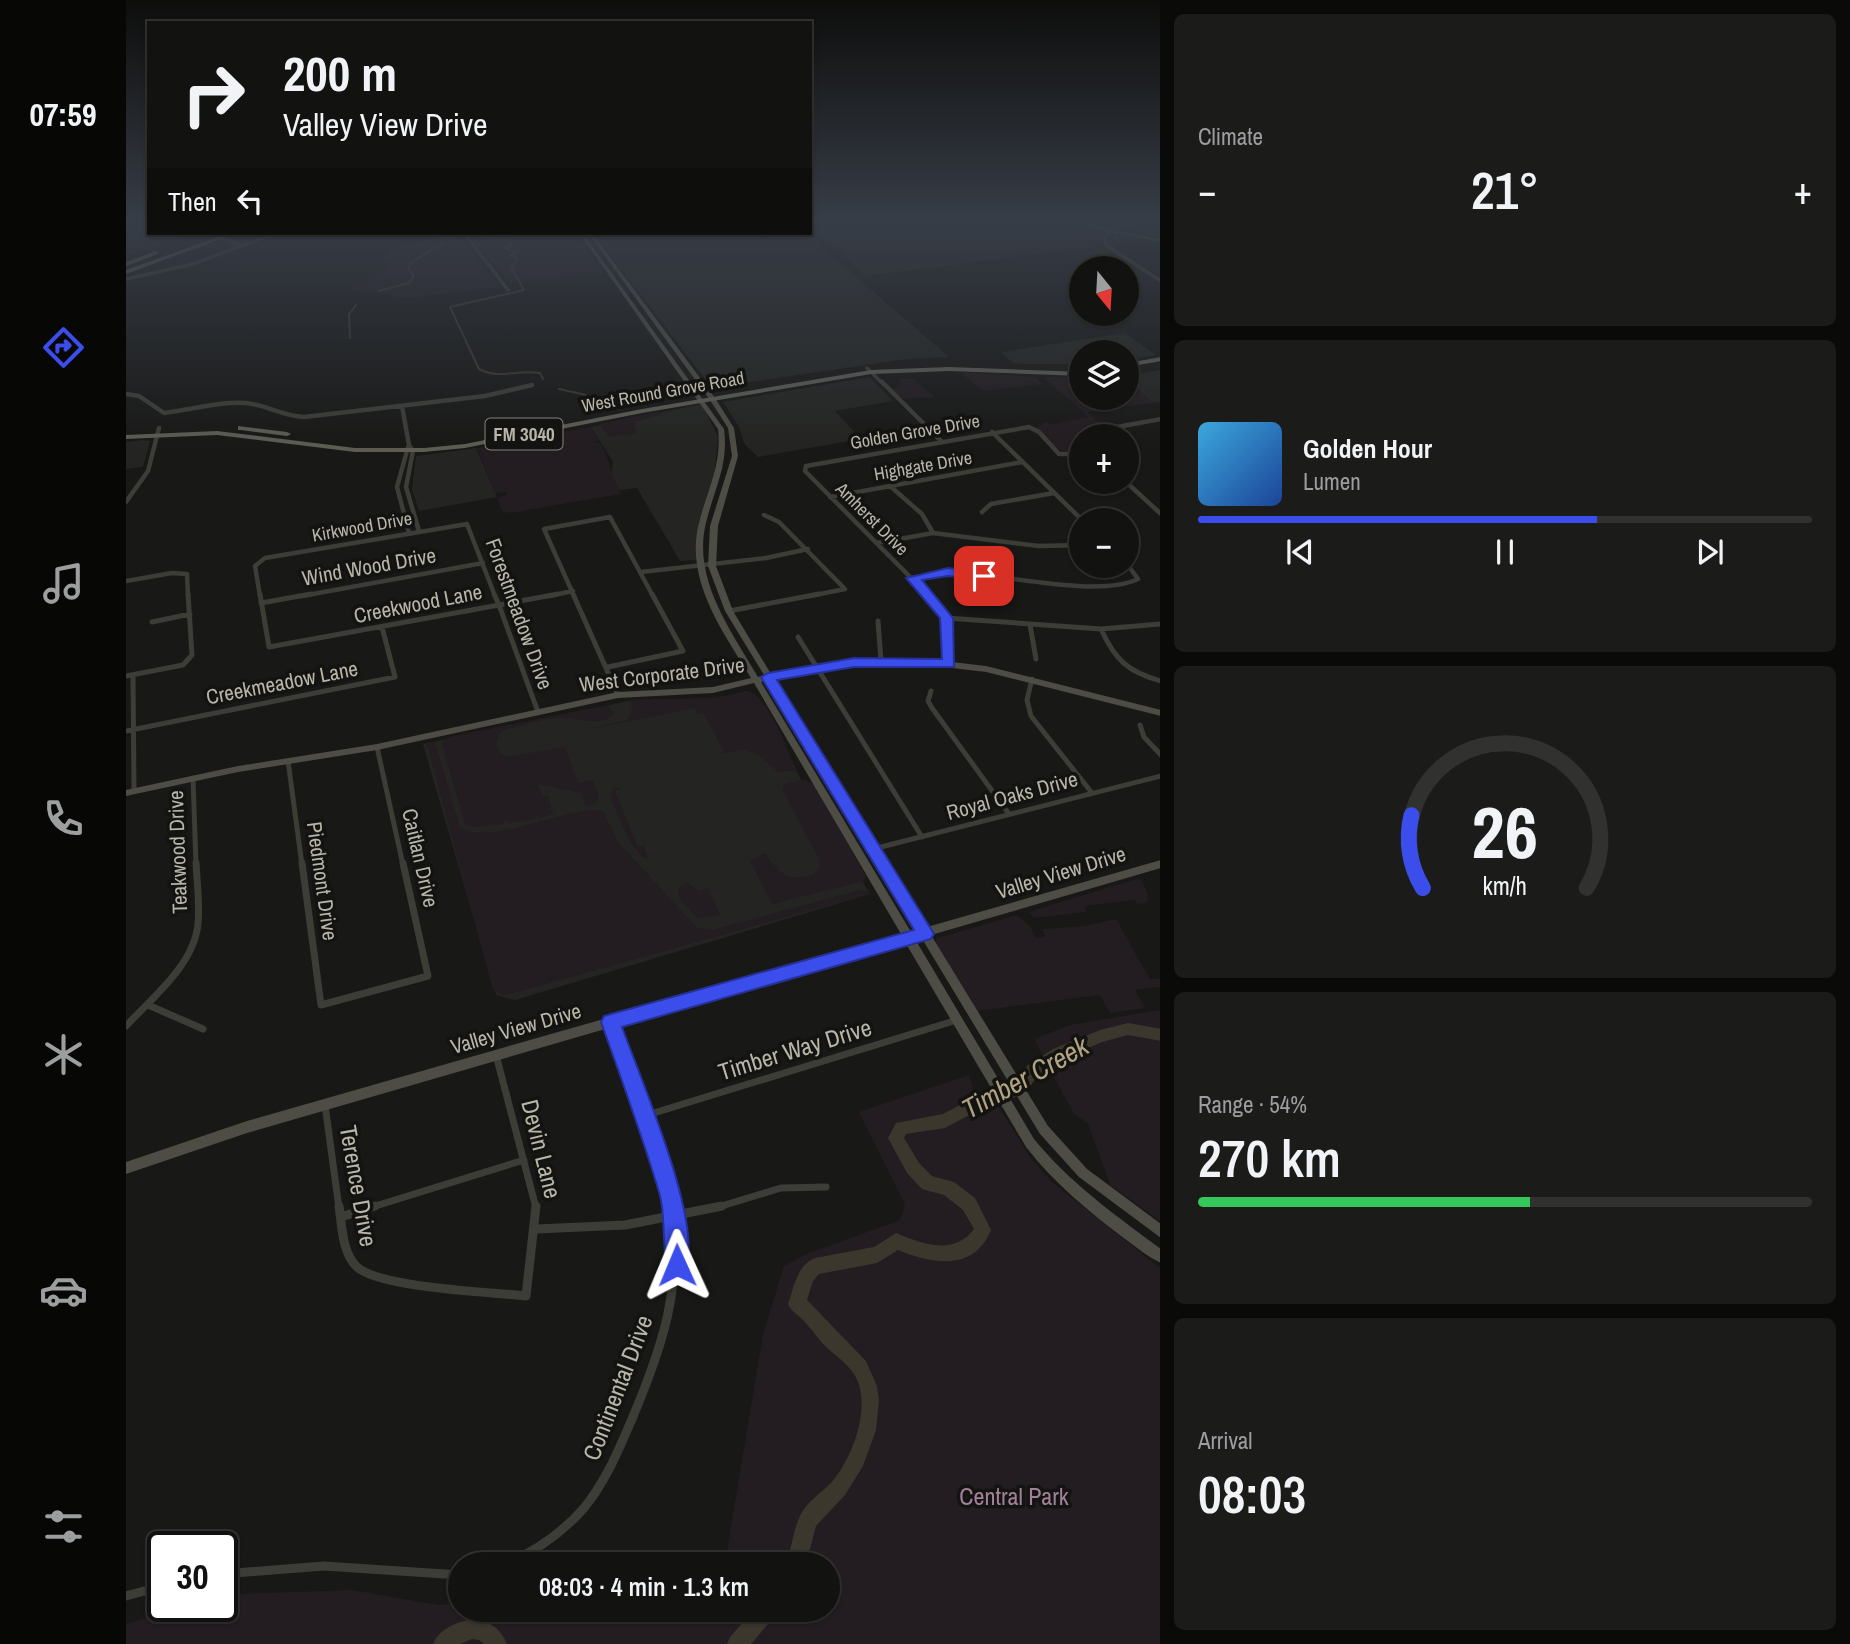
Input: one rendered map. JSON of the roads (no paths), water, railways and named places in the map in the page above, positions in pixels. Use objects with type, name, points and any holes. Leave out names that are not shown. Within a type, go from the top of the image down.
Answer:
[{"type":"main road","points":[[625,294],[701,398],[720,429],[724,448],[701,531],[705,586],[712,604],[808,772],[1015,1119],[1057,1175],[1084,1200],[1160,1257]]},
{"type":"main road","points":[[634,294],[711,396],[731,428],[735,448],[732,474],[714,526],[712,566],[729,611],[1053,1142],[1074,1164],[1160,1232]]},
{"type":"main road","points":[[1139,363],[1160,359]]},
{"type":"main road","name":"West Round Grove Road","points":[[126,434],[158,431],[217,433],[336,448],[409,449],[869,370],[931,363],[1069,368]]},
{"type":"main road","points":[[1139,368],[1160,365]]},
{"type":"main road","name":"West Round Grove Road","points":[[869,370],[949,369],[1069,374]]},
{"type":"main road","points":[[724,448],[735,448]]},
{"type":"main road","points":[[711,497],[723,499]]},
{"type":"main road","name":"West Corporate Drive","points":[[130,792],[193,778],[377,747],[618,695],[701,692],[816,667],[881,661],[949,664],[1031,679],[1160,713]]},
{"type":"main road","points":[[808,772],[824,768]]},
{"type":"main road","name":"Valley View Drive","points":[[126,1168],[180,1148],[325,1105],[909,939],[1160,864]]},
{"type":"street","points":[[869,370],[941,441]]},
{"type":"street","points":[[126,394],[139,397],[164,414],[235,403],[258,405],[277,414],[295,417],[485,397],[532,385]]},
{"type":"street","points":[[402,406],[409,449],[406,487],[419,531]]},
{"type":"street","points":[[1133,424],[1160,419]]},
{"type":"street","name":"Golden Grove Drive","points":[[806,466],[1029,427],[1038,432],[1059,454],[1069,454]]},
{"type":"street","points":[[126,502],[148,471],[158,431]]},
{"type":"street","points":[[992,432],[1070,508]]},
{"type":"street","points":[[409,449],[397,487],[409,533]]},
{"type":"street","name":"Highgate Drive","points":[[830,497],[1022,462]]},
{"type":"street","name":"Amherst Drive","points":[[806,466],[805,471],[933,598],[946,618]]},
{"type":"street","points":[[890,486],[922,514],[933,533]]},
{"type":"street","points":[[982,512],[991,504],[1054,493]]},
{"type":"street","points":[[1139,494],[1160,514]]},
{"type":"street","points":[[729,611],[845,589],[779,522],[764,515]]},
{"type":"street","points":[[608,667],[682,651],[610,517],[544,529],[608,667],[618,695]]},
{"type":"street","name":"Kirkwood Drive","points":[[261,603],[256,566],[258,561],[464,523],[470,527]]},
{"type":"street","name":"Forestmeadow Drive","points":[[470,527],[538,712]]},
{"type":"street","points":[[877,543],[933,533],[1039,545],[1069,545]]},
{"type":"street","points":[[641,572],[675,566],[749,562],[808,549]]},
{"type":"street","name":"Wind Wood Drive","points":[[261,603],[483,563]]},
{"type":"street","points":[[912,578],[948,572],[1070,586],[1131,583],[1137,578]]},
{"type":"street","points":[[126,581],[172,573],[187,574],[192,655],[190,661],[130,675],[134,729],[130,792]]},
{"type":"street","name":"Creekwood Lane","points":[[261,603],[269,647],[573,591]]},
{"type":"street","points":[[152,622],[190,614]]},
{"type":"street","points":[[949,664],[946,618],[1101,629],[1160,624]]},
{"type":"street","points":[[878,621],[881,661]]},
{"type":"street","points":[[1030,625],[1036,659]]},
{"type":"street","name":"Creekmeadow Lane","points":[[126,731],[394,677],[382,627]]},
{"type":"street","points":[[1101,629],[1114,657],[1126,671],[1160,681]]},
{"type":"street","points":[[797,637],[922,837]]},
{"type":"street","points":[[1031,679],[1027,700],[1031,716],[1092,793]]},
{"type":"street","points":[[931,691],[928,701],[1009,814]]},
{"type":"street","points":[[1140,725],[1144,737],[1160,755]]},
{"type":"street","name":"Caitlan Drive","points":[[321,1005],[428,975],[377,747]]},
{"type":"street","name":"Piedmont Drive","points":[[288,761],[321,1005]]},
{"type":"street","name":"Royal Oaks Drive","points":[[873,849],[1160,776]]},
{"type":"street","name":"Teakwood Drive","points":[[126,1026],[148,1005],[186,956],[198,926],[193,778]]},
{"type":"street","points":[[148,1005],[203,1029]]},
{"type":"street","name":"Timber Way Drive","points":[[644,1116],[957,1020]]},
{"type":"street","name":"Continental Drive","points":[[530,1552],[571,1524],[600,1488],[615,1460],[670,1313],[677,1265],[675,1215],[611,1022]]},
{"type":"street","name":"Devin Lane","points":[[496,1055],[537,1211],[537,1229],[526,1296]]},
{"type":"street","name":"Terence Drive","points":[[325,1105],[349,1256],[368,1275],[382,1280],[526,1296]]},
{"type":"street","points":[[341,1217],[524,1160]]},
{"type":"street","points":[[537,1229],[583,1229],[675,1215],[724,1206],[793,1184],[826,1187]]},
{"type":"street","points":[[238,1572],[280,1567],[336,1566],[448,1576]]},
{"type":"street","points":[[126,1595],[147,1590]]},
{"type":"waterway","points":[[508,294],[450,307],[479,369],[494,374],[540,373],[543,379]]},
{"type":"waterway","points":[[350,338],[349,314],[356,305]]},
{"type":"waterway","points":[[559,389],[586,395]]},
{"type":"waterway","name":"Timber Creek","points":[[800,1552],[806,1524],[812,1514],[838,1489],[857,1459],[867,1430],[870,1400],[868,1386],[860,1367],[810,1314],[797,1304],[806,1276],[815,1266],[877,1255],[896,1241],[932,1253],[955,1253],[975,1241],[983,1230],[969,1204],[948,1188],[928,1183],[913,1168],[896,1138],[901,1128],[945,1121],[989,1097],[1011,1092],[1024,1083],[1033,1070],[1058,1054],[1100,1036],[1128,1029],[1160,1035]]},
{"type":"waterway","name":"Timber Creek","points":[[737,1644],[756,1622]]},
{"type":"waterway","name":"Timber Creek","points":[[443,1644],[457,1634],[472,1629],[485,1632],[497,1644]]},
{"type":"park label","name":"Central Park","points":[[1014,1497]]}]
